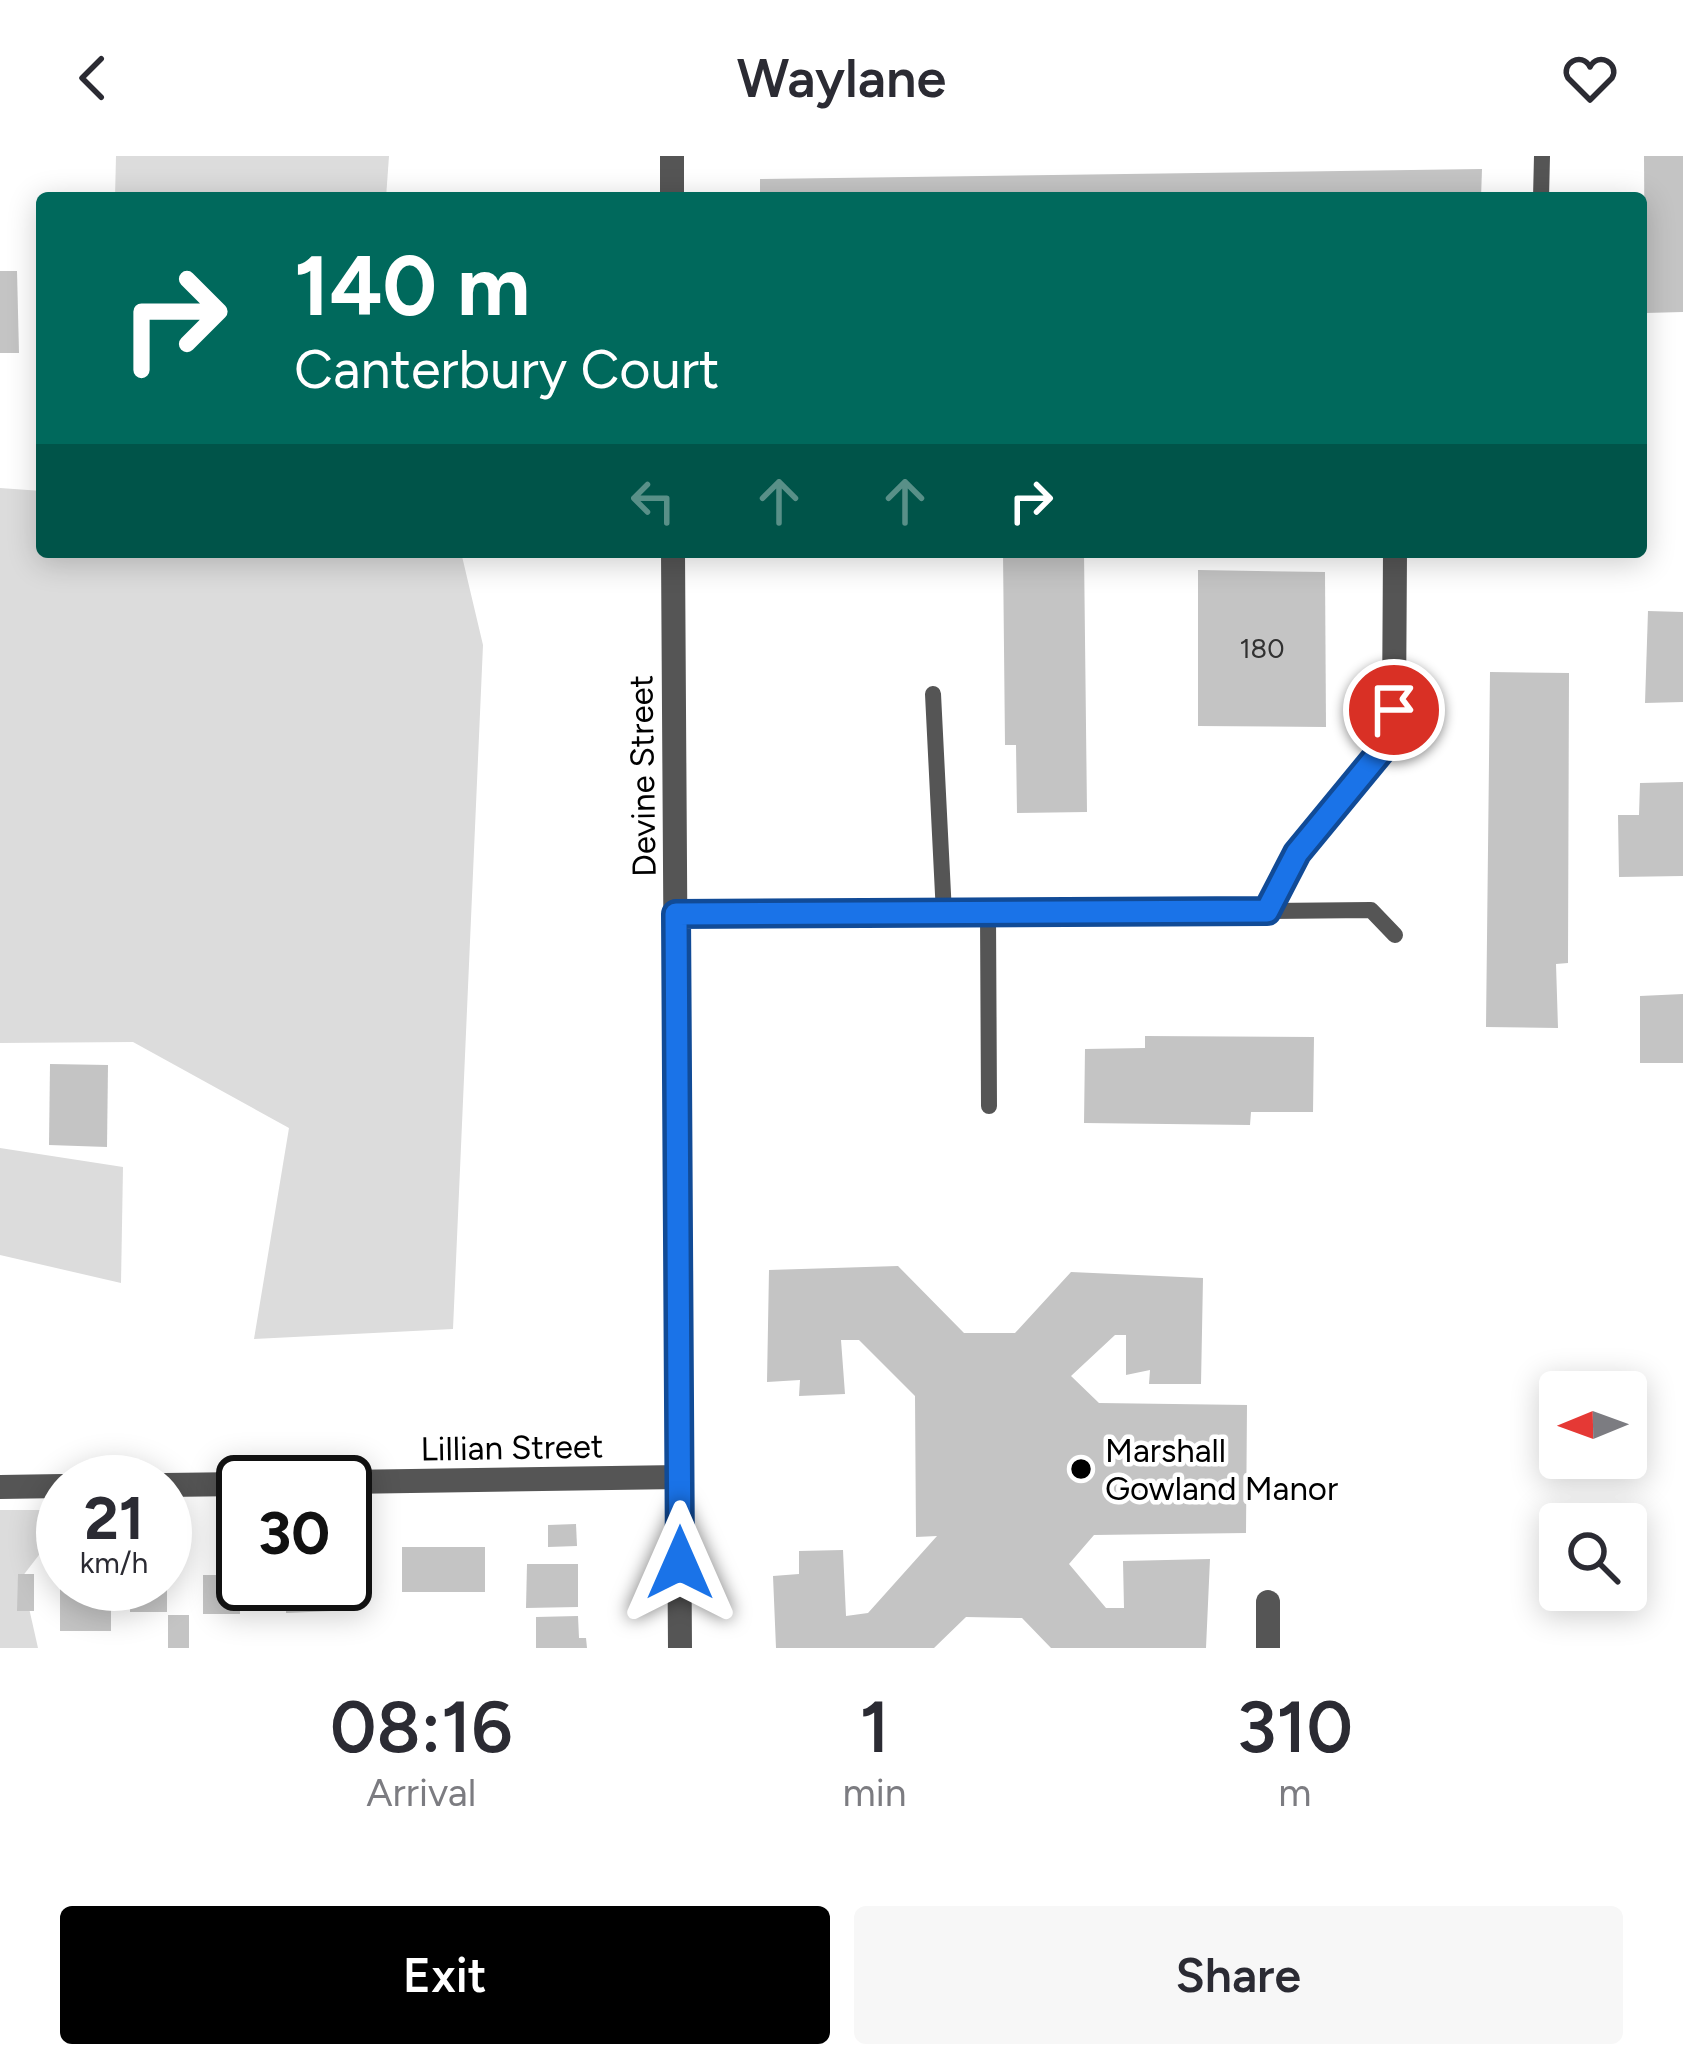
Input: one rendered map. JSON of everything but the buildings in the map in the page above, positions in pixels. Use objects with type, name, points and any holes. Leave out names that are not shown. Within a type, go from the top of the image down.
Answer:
[{"type":"street","points":[[672,156],[672,192]]},
{"type":"street","name":"Devine Street","points":[[674,558],[680,1648]]},
{"type":"street","points":[[676,914],[1267,911],[1297,853],[1381,751],[1394,710],[1395,558]]},
{"type":"street","name":"Lillian Street","points":[[372,1482],[680,1477]]},
{"type":"street","points":[[0,1487],[36,1486]]},
{"type":"street","points":[[1268,1602],[1268,1648]]},
{"type":"lane","points":[[1541,192],[1542,156]]},
{"type":"lane","points":[[933,694],[944,914]]},
{"type":"lane","points":[[1267,911],[1371,910],[1395,935]]},
{"type":"lane","points":[[988,914],[989,1106]]},
{"type":"shaded area","points":[[116,156],[389,156],[386,192],[115,192]]},
{"type":"shaded area","points":[[0,488],[36,491],[36,558],[462,558],[483,645],[453,1329],[254,1339],[289,1128],[133,1042],[0,1043]]},
{"type":"shaded area","points":[[0,1148],[123,1167],[121,1283],[0,1255]]},
{"type":"shaded area","points":[[0,1510],[36,1510],[36,1559],[22,1577],[38,1648],[0,1648]]},
{"type":"place","name":"Marshall Gowland Manor","points":[[1081,1469]]},
{"type":"route","points":[[680,1563],[676,914],[1267,911],[1297,853],[1381,751],[1394,710]]}]
